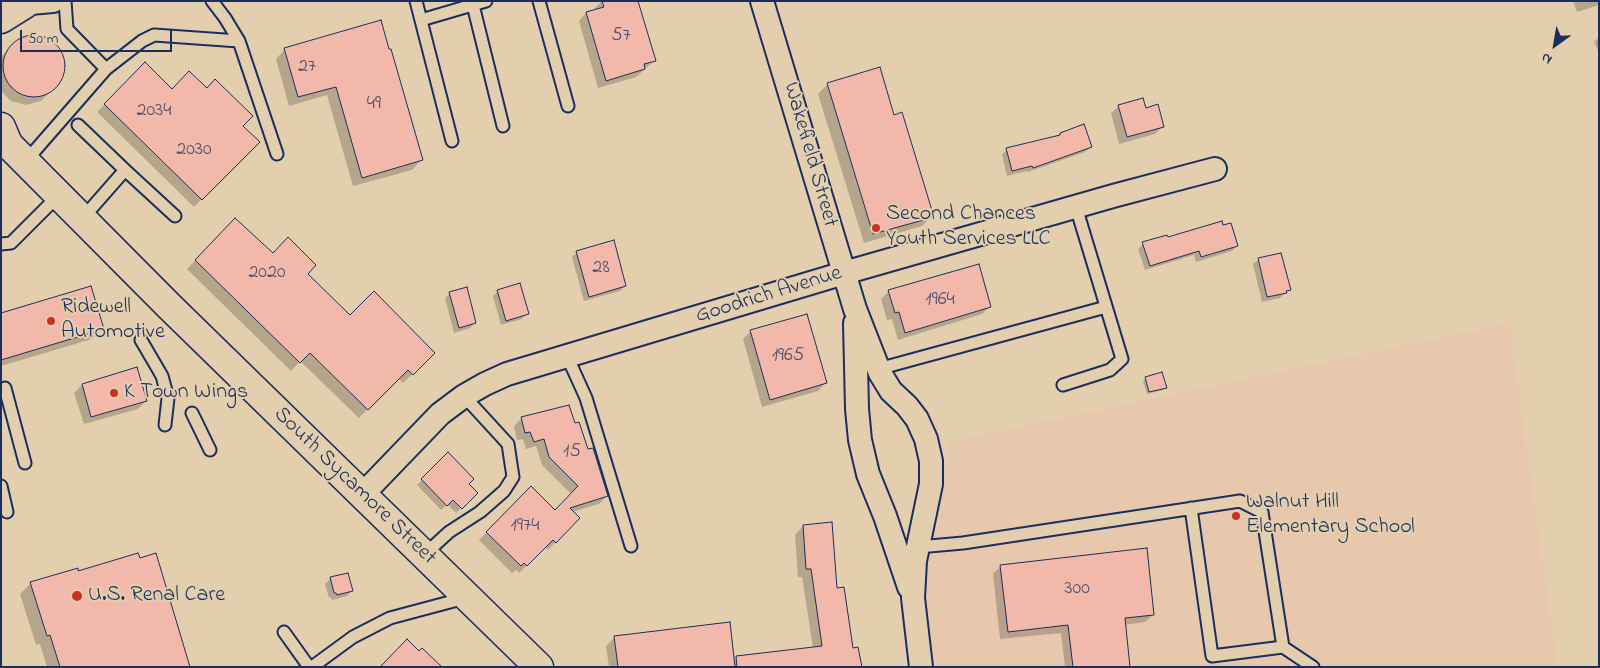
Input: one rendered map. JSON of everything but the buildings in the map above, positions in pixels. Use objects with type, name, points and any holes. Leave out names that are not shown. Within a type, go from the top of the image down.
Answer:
[{"type":"main road","points":[[1,19],[13,5]]},
{"type":"main road","name":"South Sycamore Street","points":[[8,143],[58,196],[467,597],[528,660]]},
{"type":"street","points":[[13,5],[53,1]]},
{"type":"street","name":"Wakefield Street","points":[[762,1],[855,309],[878,368],[891,391],[907,406],[917,419],[926,439],[931,461],[931,484],[918,547],[913,598],[921,667]]},
{"type":"street","name":"Goodrich Avenue","points":[[362,495],[440,414],[464,396],[507,374],[844,273],[1215,169]]},
{"type":"street","name":"Wakefield Street","points":[[855,309],[857,409],[860,440],[868,474],[885,516],[913,598]]},
{"type":"lane","points":[[65,1],[67,29],[106,69]]},
{"type":"lane","points":[[212,1],[239,41],[277,154]]},
{"type":"lane","points":[[416,1],[452,141]]},
{"type":"lane","points":[[421,20],[486,1]]},
{"type":"lane","points":[[539,1],[568,106]]},
{"type":"lane","points":[[474,5],[503,126]]},
{"type":"lane","points":[[8,143],[142,41],[154,35],[239,41]]},
{"type":"lane","points":[[78,125],[175,216]]},
{"type":"lane","points":[[82,219],[125,170]]},
{"type":"lane","points":[[1,244],[11,243],[58,196]]},
{"type":"lane","points":[[1064,385],[1110,370],[1122,359],[1076,207]]},
{"type":"lane","points":[[878,368],[1106,307]]},
{"type":"lane","points":[[141,340],[162,376],[168,398],[165,425]]},
{"type":"lane","points":[[567,356],[586,398],[632,546]]},
{"type":"lane","points":[[5,388],[25,463]]},
{"type":"lane","points":[[424,555],[449,532],[480,512],[504,490],[513,477],[508,444],[464,396]]},
{"type":"lane","points":[[192,413],[210,450]]},
{"type":"lane","points":[[1,486],[7,512]]},
{"type":"lane","points":[[918,547],[1240,501],[1262,512],[1283,647]]},
{"type":"lane","points":[[1191,508],[1213,661],[1283,647],[1313,667]]},
{"type":"lane","points":[[284,632],[310,667],[353,637],[390,618],[467,597]]},
{"type":"shaded area","name":"Walnut Hill Elementary School","points":[[1509,323],[1558,667],[933,667],[923,589],[949,442]]},
{"type":"place","name":"Second Chances Youth Services LLC","points":[[876,228]]},
{"type":"place","name":"Ridewell Automotive","points":[[51,321]]},
{"type":"place","name":"K Town Wings","points":[[114,393]]},
{"type":"place","name":"Walnut Hill Elementary School","points":[[1236,516]]},
{"type":"place","name":"U.S. Renal Care","points":[[77,596]]}]
